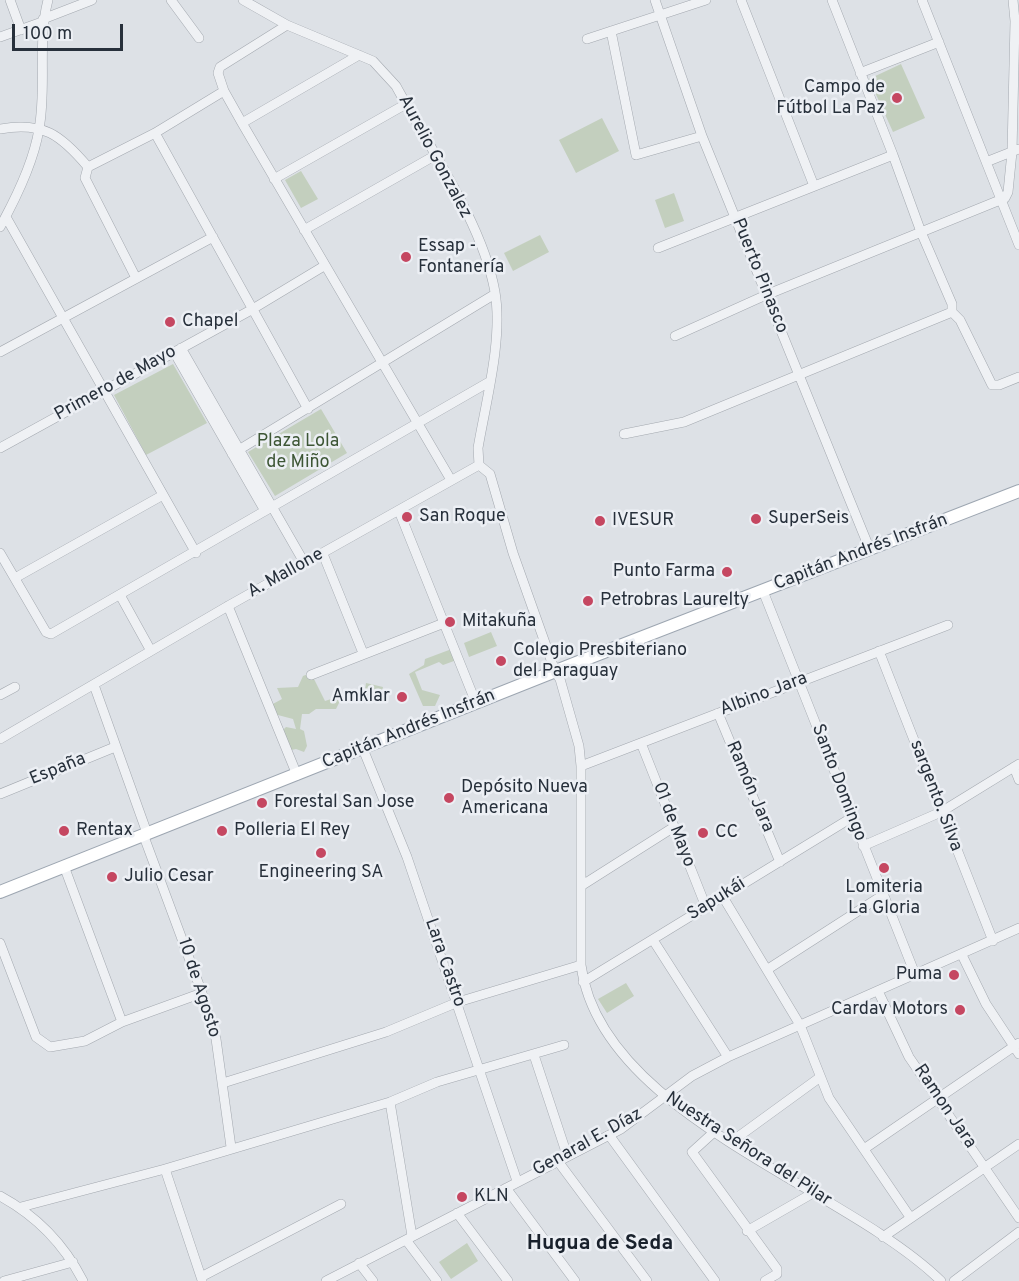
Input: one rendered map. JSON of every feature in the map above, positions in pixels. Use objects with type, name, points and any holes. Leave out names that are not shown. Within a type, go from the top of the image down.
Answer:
[{"type":"main road","name":"Capitán Andrés Insfrán","points":[[0,892],[145,833],[1019,491]]},
{"type":"street","points":[[10,0],[21,30]]},
{"type":"street","points":[[0,227],[34,150],[40,128],[43,20],[48,0]]},
{"type":"street","points":[[0,37],[92,0]]},
{"type":"street","points":[[171,0],[199,38]]},
{"type":"street","name":"Aurelio Gonzalez","points":[[243,0],[287,25],[373,61],[396,86],[458,196],[482,250],[495,294],[496,331],[478,447],[479,465]]},
{"type":"street","name":"Puerto Pinasco","points":[[655,0],[658,15],[702,136],[870,550]]},
{"type":"street","points":[[586,39],[706,0]]},
{"type":"street","points":[[741,0],[814,186]]},
{"type":"street","points":[[832,0],[921,232],[952,304],[952,312],[960,320],[992,385],[999,385],[1019,377]]},
{"type":"street","points":[[922,0],[1019,245]]},
{"type":"street","points":[[675,336],[766,295],[1001,200],[1008,192],[1016,150],[1013,0]]},
{"type":"street","points":[[287,25],[220,67],[218,73],[224,91],[450,480]]},
{"type":"street","points":[[611,31],[637,156],[702,136]]},
{"type":"street","points":[[860,73],[939,42]]},
{"type":"street","points":[[242,123],[359,55]]},
{"type":"street","points":[[136,278],[85,178],[88,167],[155,133],[224,91]]},
{"type":"street","points":[[274,179],[406,104]]},
{"type":"street","points":[[0,129],[40,128],[62,138],[88,167]]},
{"type":"street","points":[[155,133],[251,310],[308,409]]},
{"type":"street","points":[[986,162],[1016,150]]},
{"type":"street","points":[[658,248],[893,155]]},
{"type":"street","points":[[304,230],[434,156]]},
{"type":"street","points":[[6,217],[196,553]]},
{"type":"street","points":[[0,352],[213,237]]},
{"type":"street","name":"Primero de Mayo","points":[[0,448],[251,310],[324,266]]},
{"type":"street","points":[[236,452],[495,294]]},
{"type":"street","points":[[624,435],[684,422],[952,312]]},
{"type":"street","points":[[177,350],[269,509],[305,564]]},
{"type":"street","points":[[0,553],[48,634],[196,553],[489,382]]},
{"type":"street","points":[[479,465],[490,474],[513,553],[555,672]]},
{"type":"street","name":"A. Mallone","points":[[0,739],[228,606],[479,465]]},
{"type":"street","points":[[15,578],[163,495]]},
{"type":"street","points":[[399,511],[476,703]]},
{"type":"street","points":[[323,554],[363,653]]},
{"type":"street","name":"Santo Domingo","points":[[763,591],[851,818],[915,974]]},
{"type":"street","points":[[120,595],[151,651]]},
{"type":"street","points":[[228,606],[297,775]]},
{"type":"street","points":[[311,675],[444,623]]},
{"type":"street","name":"Albino Jara","points":[[581,766],[948,625]]},
{"type":"street","name":"sargento. Silva","points":[[879,651],[993,941]]},
{"type":"street","name":"Nuestra Señora del Pilar","points":[[555,672],[560,679],[579,746],[581,766],[580,886],[583,982],[615,1043],[640,1074],[664,1096],[714,1132],[883,1237],[920,1262],[941,1281]]},
{"type":"street","name":"10 de Agosto","points":[[94,685],[216,1039],[231,1147]]},
{"type":"street","points":[[0,695],[15,687]]},
{"type":"street","name":"Ramón Jara","points":[[718,713],[780,862]]},
{"type":"street","name":"01 de Mayo","points":[[641,743],[706,907]]},
{"type":"street","name":"España","points":[[0,794],[115,747]]},
{"type":"street","name":"Lara Castro","points":[[363,749],[407,857],[517,1181]]},
{"type":"street","points":[[863,846],[941,812],[1016,766],[1019,780]]},
{"type":"street","name":"Sapukái","points":[[583,982],[851,818]]},
{"type":"street","points":[[580,886],[674,827]]},
{"type":"street","points":[[64,866],[122,1022]]},
{"type":"street","points":[[768,969],[883,895]]},
{"type":"street","points":[[723,897],[800,1025],[819,1078],[910,1217]]},
{"type":"street","name":"Genaral E. Díaz","points":[[326,1281],[609,1135],[639,1117],[692,1076],[728,1057],[1019,928]]},
{"type":"street","points":[[653,940],[728,1057]]},
{"type":"street","points":[[0,943],[36,1037],[50,1047],[76,1044],[122,1022],[202,993]]},
{"type":"street","points":[[864,1149],[1017,1047],[986,1004],[962,955]]},
{"type":"street","points":[[223,1083],[386,1032],[458,1002],[581,965]]},
{"type":"street","name":"Ramon Jara","points":[[878,991],[909,1057],[1019,1218]]},
{"type":"street","points":[[21,1207],[165,1169],[231,1147],[390,1102],[436,1082],[564,1045]]},
{"type":"street","points":[[534,1055],[567,1155]]},
{"type":"street","points":[[731,1142],[819,1078]]},
{"type":"street","points":[[390,1102],[409,1238],[437,1281]]},
{"type":"street","points":[[714,1132],[692,1152],[747,1231],[777,1269],[777,1274],[765,1281]]},
{"type":"street","points":[[609,1135],[715,1281]]},
{"type":"street","points":[[883,1237],[1019,1144]]},
{"type":"street","points":[[557,1161],[647,1281]]},
{"type":"street","points":[[165,1169],[202,1279],[340,1204]]},
{"type":"street","points":[[506,1188],[575,1281]]},
{"type":"street","points":[[747,1231],[813,1193]]},
{"type":"street","points":[[0,1196],[21,1207],[54,1237],[73,1262],[83,1281]]},
{"type":"street","points":[[457,1213],[508,1281]]},
{"type":"street","points":[[954,1281],[1019,1232]]},
{"type":"street","points":[[4,1281],[73,1262]]},
{"type":"street","points":[[359,1263],[373,1281]]},
{"type":"green space","name":"Campo de Fútbol La Paz","points":[[901,64],[925,118],[893,132],[869,79]]},
{"type":"green space","points":[[602,118],[619,151],[576,173],[559,140]]},
{"type":"green space","points":[[301,171],[318,199],[301,208],[285,180]]},
{"type":"green space","points":[[674,193],[684,221],[665,228],[655,200]]},
{"type":"green space","points":[[540,235],[549,252],[513,271],[504,253]]},
{"type":"green space","points":[[173,364],[207,423],[146,455],[114,395]]},
{"type":"green space","name":"Plaza Lola de Miño","points":[[321,409],[347,453],[275,496],[248,452]]},
{"type":"green space","points":[[491,632],[497,646],[469,657],[464,643]]},
{"type":"green space","points":[[449,650],[454,654],[454,661],[443,665],[439,662],[415,672],[422,690],[440,695],[435,706],[423,706],[409,674],[424,665],[425,659]]},
{"type":"green space","points":[[308,674],[313,677],[325,701],[334,698],[340,701],[336,709],[316,709],[309,714],[302,714],[300,729],[304,731],[307,746],[304,752],[296,749],[287,751],[282,731],[286,727],[296,729],[293,719],[274,714],[271,705],[282,699],[277,688],[298,687],[303,676]]},
{"type":"green space","points":[[366,683],[383,687],[381,694],[367,703],[361,702],[359,695],[365,690]]},
{"type":"green space","points":[[626,983],[634,996],[607,1013],[598,999]]},
{"type":"green space","points":[[467,1243],[478,1261],[451,1279],[439,1262]]},
{"type":"place","name":"Campo de Fútbol La Paz","points":[[897,98]]},
{"type":"place","name":"Essap - Fontanería","points":[[406,257]]},
{"type":"place","name":"Chapel","points":[[170,322]]},
{"type":"place","name":"San Roque","points":[[407,517]]},
{"type":"place","name":"SuperSeis","points":[[756,519]]},
{"type":"place","name":"IVESUR","points":[[600,521]]},
{"type":"place","name":"Punto Farma","points":[[727,572]]},
{"type":"place","name":"Petrobras Laurelty","points":[[588,601]]},
{"type":"place","name":"Mitakuña","points":[[450,622]]},
{"type":"place","name":"Colegio Presbiteriano del Paraguay","points":[[501,661]]},
{"type":"place","name":"Amklar","points":[[402,697]]},
{"type":"place","name":"Depósito Nueva Americana","points":[[449,798]]},
{"type":"place","name":"Forestal San Jose","points":[[262,803]]},
{"type":"place","name":"Rentax","points":[[64,831]]},
{"type":"place","name":"Polleria El Rey","points":[[222,831]]},
{"type":"place","name":"CC","points":[[703,833]]},
{"type":"place","name":"Engineering SA","points":[[321,853]]},
{"type":"place","name":"Lomiteria La Gloria","points":[[884,868]]},
{"type":"place","name":"Julio Cesar","points":[[112,877]]},
{"type":"place","name":"Puma","points":[[954,975]]},
{"type":"place","name":"Cardav Motors","points":[[960,1010]]},
{"type":"place","name":"KLN","points":[[462,1197]]},
{"type":"district","name":"Hugua de Seda","points":[[600,1245]]}]
